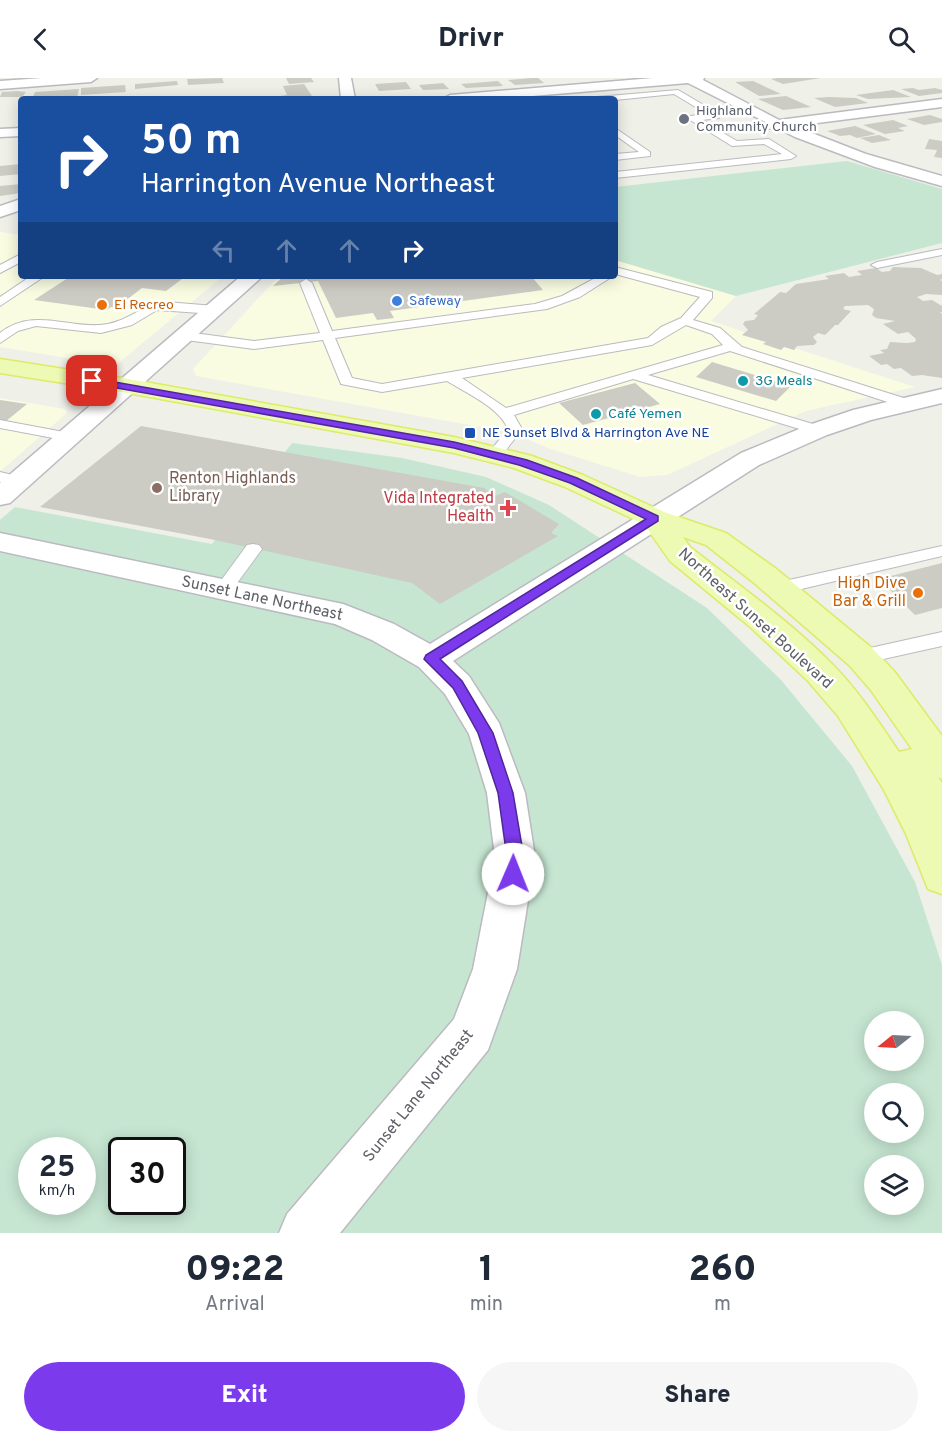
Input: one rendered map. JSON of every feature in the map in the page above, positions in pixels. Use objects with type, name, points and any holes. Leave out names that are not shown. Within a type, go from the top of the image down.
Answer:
[{"type":"main road","name":"Northeast Sunset Boulevard","points":[[0,366],[128,386],[454,445],[523,462],[573,481],[654,518],[716,539],[780,588],[861,657],[882,680],[942,764]]},
{"type":"main road","name":"Northeast Sunset Boulevard","points":[[654,518],[680,554],[760,618],[812,665],[850,707],[903,791],[925,832],[942,876]]},
{"type":"main road","points":[[850,707],[878,724],[900,749],[930,796],[942,809]]},
{"type":"street","points":[[0,85],[91,78]]},
{"type":"street","points":[[345,78],[348,96]]},
{"type":"street","points":[[519,96],[694,78],[778,124],[865,159],[942,181]]},
{"type":"street","points":[[778,124],[942,103]]},
{"type":"street","points":[[0,133],[18,132]]},
{"type":"street","points":[[0,213],[18,205]]},
{"type":"street","points":[[6,485],[69,437],[250,279]]},
{"type":"street","points":[[431,659],[750,459],[818,430],[905,403],[942,396]]},
{"type":"street","name":"Sunset Lane Northeast","points":[[0,543],[343,615],[383,632],[431,659],[458,685],[486,733],[506,793],[515,858],[495,969],[472,1034],[306,1233]]},
{"type":"lane","points":[[618,97],[675,92],[716,116],[693,118],[735,144],[766,141],[791,156],[618,176]]},
{"type":"lane","points":[[714,131],[778,124]]},
{"type":"lane","points":[[618,133],[647,154],[618,157]]},
{"type":"lane","points":[[877,265],[942,252]]},
{"type":"lane","points":[[0,270],[18,259]]},
{"type":"lane","points":[[306,283],[346,381],[382,388],[652,341],[666,330],[686,321],[708,295],[618,270]]},
{"type":"lane","points":[[0,302],[34,279]]},
{"type":"lane","points":[[186,336],[254,345],[553,305],[571,298],[602,279]]},
{"type":"lane","points":[[0,339],[14,328],[36,322],[101,329],[128,321],[154,307],[214,310]]},
{"type":"lane","points":[[686,321],[716,331],[737,350],[905,403]]},
{"type":"lane","points":[[505,413],[733,346]]},
{"type":"lane","points":[[633,375],[818,430]]},
{"type":"lane","points":[[451,377],[505,413],[515,424],[515,429],[495,455]]},
{"type":"lane","points":[[0,424],[69,437]]},
{"type":"lane","points":[[223,590],[253,549]]},
{"type":"lane","points":[[780,588],[942,551]]},
{"type":"lane","points":[[861,657],[942,639]]},
{"type":"shaded area","points":[[847,161],[942,189],[942,243],[736,296],[618,261],[618,187]]},
{"type":"shaded area","points":[[0,232],[18,235],[18,279],[219,279],[115,366],[0,347]]},
{"type":"shaded area","points":[[618,261],[736,296],[711,321],[915,387],[806,411],[667,475],[640,477],[551,449],[509,432],[196,376],[193,369],[276,279],[618,279]]},
{"type":"shaded area","points":[[0,398],[65,409],[67,413],[2,470],[0,470]]},
{"type":"shaded area","points":[[292,443],[402,458],[486,477],[549,505],[707,608],[781,680],[852,766],[915,882],[942,965],[942,1233],[0,1233],[0,520],[15,507],[212,544]]},
{"type":"building","points":[[222,78],[224,83],[188,85],[187,79]]},
{"type":"building","points":[[286,78],[311,78],[314,82],[289,84]]},
{"type":"building","points":[[538,78],[544,83],[515,85],[508,80]]},
{"type":"building","points":[[778,78],[821,78],[783,84],[771,79]]},
{"type":"building","points":[[177,81],[178,85],[135,89],[135,84]]},
{"type":"building","points":[[498,81],[503,86],[466,88],[461,84]]},
{"type":"building","points":[[753,81],[781,94],[759,96],[735,82]]},
{"type":"building","points":[[406,82],[411,89],[379,91],[375,84]]},
{"type":"building","points":[[443,83],[449,89],[423,90],[419,85]]},
{"type":"building","points":[[304,84],[312,96],[280,96],[287,95],[283,86]]},
{"type":"building","points":[[125,85],[126,92],[81,95],[81,88]]},
{"type":"building","points":[[935,88],[942,90],[942,93],[919,96],[901,89],[919,90]]},
{"type":"building","points":[[79,89],[77,96],[33,96],[35,92]]},
{"type":"building","points":[[893,90],[911,97],[868,99],[856,95]]},
{"type":"building","points":[[2,92],[26,92],[18,97],[0,97]]},
{"type":"building","points":[[786,96],[811,107],[783,110],[758,99]]},
{"type":"building","points":[[814,98],[856,98],[868,103],[835,107]]},
{"type":"building","points":[[930,115],[942,119],[942,122],[924,125],[907,119]]},
{"type":"building","points":[[893,120],[908,126],[898,128],[905,131],[885,134],[863,125]]},
{"type":"building","points":[[855,126],[876,134],[857,138],[850,135],[840,136],[827,131]]},
{"type":"building","points":[[879,135],[891,140],[872,143],[860,138]]},
{"type":"building","points":[[929,139],[942,141],[942,158],[934,157],[937,150],[925,149]]},
{"type":"building","points":[[18,164],[18,174],[0,176],[0,166]]},
{"type":"building","points":[[18,184],[18,193],[0,196],[0,186]]},
{"type":"building","points":[[893,267],[921,268],[937,275],[942,274],[940,280],[942,281],[942,295],[926,294],[917,297],[923,301],[932,300],[942,306],[942,312],[940,312],[942,314],[942,378],[912,376],[901,368],[894,369],[887,364],[881,365],[869,356],[884,353],[880,350],[887,349],[890,342],[907,343],[915,342],[916,339],[908,332],[898,334],[883,324],[895,321],[876,318],[872,315],[874,309],[868,305],[845,306],[843,309],[851,311],[838,325],[835,325],[825,335],[818,333],[813,337],[817,342],[814,345],[797,346],[794,350],[784,347],[781,350],[763,344],[766,342],[742,335],[748,330],[743,324],[745,321],[754,320],[758,315],[754,314],[780,292],[786,293],[796,284],[829,279],[825,276],[844,273],[849,277],[862,275],[857,271],[876,268],[882,272],[890,271]]},
{"type":"building","points":[[66,279],[182,279],[166,291],[142,288],[116,308],[111,307],[107,310],[34,300]]},
{"type":"building","name":"Safeway","points":[[281,279],[534,279],[543,290],[390,311],[394,318],[377,320],[373,313],[336,318],[318,281],[273,286]]},
{"type":"building","name":"3G Meals","points":[[712,362],[791,386],[776,401],[696,377]]},
{"type":"building","name":"Café Yemen","points":[[635,383],[660,404],[583,425],[559,403]]},
{"type":"building","points":[[0,400],[27,404],[0,426]]},
{"type":"building","points":[[141,426],[484,488],[495,496],[505,492],[559,524],[551,533],[558,536],[440,604],[412,583],[210,539],[40,507]]},
{"type":"building","name":"High Dive Bar & Grill","points":[[942,563],[942,608],[915,615],[879,579]]},
{"type":"place","name":"Highland Community Church","points":[[684,119]]},
{"type":"place","name":"Safeway","points":[[397,301]]},
{"type":"place","name":"El Recreo","points":[[102,305]]},
{"type":"place","name":"3G Meals","points":[[743,381]]},
{"type":"place","name":"Café Yemen","points":[[596,414]]},
{"type":"place","name":"NE Sunset Blvd & Harrington Ave NE","points":[[470,433]]},
{"type":"place","name":"Renton Highlands Library","points":[[157,488]]},
{"type":"place","name":"Vida Integrated Health","points":[[508,508]]},
{"type":"place","name":"High Dive Bar & Grill","points":[[918,593]]},
{"type":"route","points":[[92,381],[454,445],[523,462],[573,481],[654,518],[614,546],[431,659],[458,685],[486,733],[506,793],[515,858],[513,874]]}]
